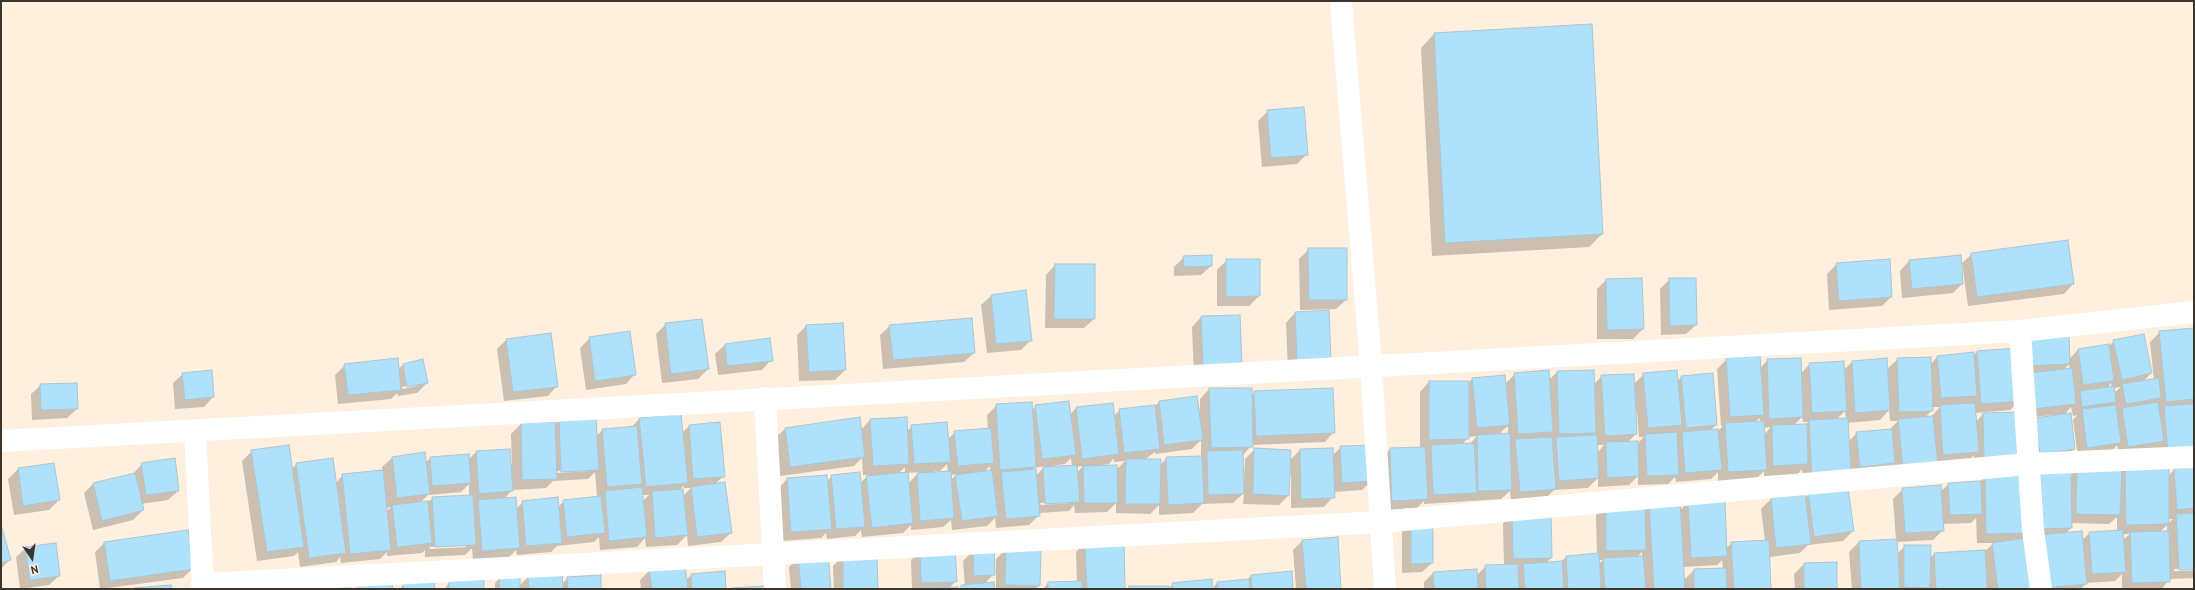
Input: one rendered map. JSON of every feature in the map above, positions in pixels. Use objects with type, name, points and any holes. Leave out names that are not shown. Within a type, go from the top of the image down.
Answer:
[{"type":"street","points":[[1341,1],[1371,368],[1384,589]]},
{"type":"street","points":[[1,441],[765,398],[1371,368],[2020,331],[2194,312]]},
{"type":"street","points":[[2020,331],[2033,530],[2041,589]]},
{"type":"street","points":[[765,398],[775,589]]},
{"type":"street","points":[[195,430],[203,587],[774,553],[1380,522],[2029,464],[2194,457]]},
{"type":"building","points":[[1592,24],[1603,234],[1445,243],[1434,33]]},
{"type":"building","points":[[1304,107],[1308,155],[1271,158],[1267,110]]},
{"type":"building","points":[[2068,240],[2074,284],[1977,297],[1971,253]]},
{"type":"building","points":[[1308,248],[1347,248],[1347,300],[1309,300]]},
{"type":"building","points":[[1212,255],[1212,266],[1184,267],[1183,256]]},
{"type":"building","points":[[1961,255],[1963,284],[1912,289],[1909,260]]},
{"type":"building","points":[[1226,259],[1260,259],[1260,296],[1226,297]]},
{"type":"building","points":[[1890,259],[1892,297],[1839,301],[1836,263]]},
{"type":"building","points":[[1055,264],[1095,264],[1095,319],[1054,319]]},
{"type":"building","points":[[1642,278],[1644,329],[1607,330],[1606,279]]},
{"type":"building","points":[[1669,278],[1696,278],[1697,325],[1670,326]]},
{"type":"building","points":[[1026,290],[1032,341],[996,344],[991,295]]},
{"type":"building","points":[[1329,310],[1331,360],[1297,361],[1295,312]]},
{"type":"building","points":[[1240,315],[1242,366],[1203,367],[1201,316]]},
{"type":"building","points":[[972,318],[975,353],[893,360],[889,325]]},
{"type":"building","points":[[702,319],[709,369],[671,374],[665,323]]},
{"type":"building","points":[[843,323],[846,370],[809,372],[806,325]]},
{"type":"building","points":[[2194,328],[2194,399],[2166,402],[2159,331]]},
{"type":"building","points":[[630,331],[636,375],[595,381],[589,337]]},
{"type":"building","points":[[551,333],[558,387],[513,392],[506,339]]},
{"type":"building","points":[[2144,334],[2152,373],[2122,380],[2113,340]]},
{"type":"building","points":[[2069,335],[2070,364],[2026,366],[2024,337]]},
{"type":"building","points":[[770,338],[773,361],[727,366],[725,344]]},
{"type":"building","points":[[2109,344],[2114,381],[2083,385],[2078,349]]},
{"type":"building","points":[[2017,348],[2021,401],[1981,404],[1977,351]]},
{"type":"building","points":[[1974,352],[1977,396],[1941,398],[1937,356]]},
{"type":"building","points":[[1760,356],[1764,415],[1730,417],[1726,358]]},
{"type":"building","points":[[1931,357],[1933,411],[1899,412],[1897,358]]},
{"type":"building","points":[[398,358],[401,390],[348,395],[344,364]]},
{"type":"building","points":[[1801,358],[1803,417],[1769,419],[1767,359]]},
{"type":"building","points":[[1887,358],[1890,410],[1855,413],[1852,361]]},
{"type":"building","points":[[423,359],[428,383],[407,387],[403,364]]},
{"type":"building","points":[[1844,361],[1847,411],[1812,413],[1809,363]]},
{"type":"building","points":[[2072,368],[2076,404],[2033,409],[2030,373]]},
{"type":"building","points":[[212,370],[214,397],[185,400],[182,373]]},
{"type":"building","points":[[1549,370],[1553,432],[1518,434],[1514,373]]},
{"type":"building","points":[[1594,370],[1596,433],[1559,434],[1557,371]]},
{"type":"building","points":[[1677,370],[1682,425],[1648,428],[1643,373]]},
{"type":"building","points":[[1713,373],[1717,425],[1686,428],[1681,376]]},
{"type":"building","points":[[1634,374],[1637,434],[1605,436],[1601,375]]},
{"type":"building","points":[[1505,375],[1510,425],[1477,428],[1472,378]]},
{"type":"building","points":[[2159,378],[2161,398],[2126,404],[2122,384]]},
{"type":"building","points":[[1429,381],[1469,381],[1469,439],[1429,440]]},
{"type":"building","points":[[77,383],[78,409],[41,410],[40,384]]},
{"type":"building","points":[[2114,386],[2116,402],[2082,407],[2080,391]]},
{"type":"building","points":[[1209,388],[1252,388],[1253,447],[1211,448]]},
{"type":"building","points":[[1333,388],[1335,433],[1256,436],[1254,391]]},
{"type":"building","points":[[1197,396],[1203,440],[1164,445],[1159,401]]},
{"type":"building","points":[[1069,401],[1076,455],[1042,459],[1035,405]]},
{"type":"building","points":[[1032,402],[1036,467],[1000,470],[996,404]]},
{"type":"building","points":[[2158,402],[2164,441],[2128,447],[2122,408]]},
{"type":"building","points":[[1113,403],[1119,454],[1082,459],[1076,407]]},
{"type":"building","points":[[1975,403],[1979,452],[1943,455],[1940,405]]},
{"type":"building","points":[[2194,404],[2194,451],[2168,453],[2164,406]]},
{"type":"building","points":[[1155,405],[1160,449],[1124,453],[1119,409]]},
{"type":"building","points":[[2116,405],[2121,443],[2087,448],[2082,409]]},
{"type":"building","points":[[2019,412],[2021,461],[1984,462],[1983,413]]},
{"type":"building","points":[[2071,413],[2075,449],[2040,454],[2035,418]]},
{"type":"building","points":[[681,414],[688,483],[646,487],[639,418]]},
{"type":"building","points":[[1933,416],[1938,465],[1903,469],[1898,419]]},
{"type":"building","points":[[596,417],[599,470],[561,472],[559,419]]},
{"type":"building","points":[[860,417],[865,457],[790,467],[785,428]]},
{"type":"building","points":[[907,417],[909,464],[873,466],[870,419]]},
{"type":"building","points":[[1848,418],[1851,477],[1812,479],[1809,420]]},
{"type":"building","points":[[1764,421],[1767,470],[1728,472],[1725,423]]},
{"type":"building","points":[[555,422],[557,479],[522,480],[521,423]]},
{"type":"building","points":[[720,422],[725,477],[693,479],[689,425]]},
{"type":"building","points":[[947,422],[951,462],[914,464],[911,425]]},
{"type":"building","points":[[1807,424],[1808,464],[1773,466],[1772,425]]},
{"type":"building","points":[[637,426],[642,484],[607,487],[602,429]]},
{"type":"building","points":[[991,428],[994,463],[958,466],[954,431]]},
{"type":"building","points":[[1718,429],[1722,470],[1685,473],[1682,432]]},
{"type":"building","points":[[1892,429],[1895,463],[1860,467],[1856,432]]},
{"type":"building","points":[[1677,432],[1679,475],[1647,476],[1645,434]]},
{"type":"building","points":[[1510,433],[1512,490],[1478,491],[1477,435]]},
{"type":"building","points":[[1597,435],[1599,478],[1559,481],[1556,437]]},
{"type":"building","points":[[1552,437],[1556,489],[1520,492],[1515,439]]},
{"type":"building","points":[[1638,441],[1639,476],[1607,478],[1606,442]]},
{"type":"building","points":[[1474,443],[1477,493],[1433,495],[1431,445]]},
{"type":"building","points":[[289,445],[304,547],[267,552],[251,450]]},
{"type":"building","points":[[1371,445],[1373,481],[1342,483],[1340,446]]},
{"type":"building","points":[[1425,447],[1428,499],[1392,501],[1390,448]]},
{"type":"building","points":[[1254,448],[1291,450],[1289,496],[1253,494]]},
{"type":"building","points":[[1333,448],[1335,498],[1301,499],[1300,449]]},
{"type":"building","points":[[510,449],[513,491],[479,494],[476,451]]},
{"type":"building","points":[[1243,450],[1244,494],[1208,495],[1207,451]]},
{"type":"building","points":[[425,452],[430,494],[397,498],[392,457]]},
{"type":"building","points":[[469,454],[471,483],[432,486],[430,457]]},
{"type":"building","points":[[1202,456],[1204,503],[1168,505],[1166,457]]},
{"type":"building","points":[[175,458],[179,491],[146,495],[141,463]]},
{"type":"building","points":[[333,458],[346,553],[309,558],[296,463]]},
{"type":"building","points":[[1126,459],[1161,459],[1160,504],[1125,504]]},
{"type":"building","points":[[54,463],[60,500],[23,506],[18,468]]},
{"type":"building","points":[[2169,464],[2169,524],[2126,525],[2125,465]]},
{"type":"building","points":[[1077,465],[1080,502],[1045,504],[1043,467]]},
{"type":"building","points":[[1117,465],[1118,503],[1084,503],[1083,466]]},
{"type":"building","points":[[2077,467],[2122,468],[2120,515],[2076,514]]},
{"type":"building","points":[[2194,467],[2194,508],[2177,510],[2174,469]]},
{"type":"building","points":[[1036,469],[1040,516],[1006,519],[1001,472]]},
{"type":"building","points":[[383,470],[391,550],[350,554],[342,474]]},
{"type":"building","points":[[992,470],[998,516],[962,521],[955,475]]},
{"type":"building","points":[[951,471],[954,518],[920,521],[917,473]]},
{"type":"building","points":[[2034,471],[2071,471],[2072,528],[2035,529]]},
{"type":"building","points":[[860,472],[865,527],[836,529],[831,475]]},
{"type":"building","points":[[908,472],[913,523],[872,528],[866,476]]},
{"type":"building","points":[[135,473],[144,510],[102,521],[93,483]]},
{"type":"building","points":[[827,475],[832,529],[791,532],[787,478]]},
{"type":"building","points":[[1985,476],[2027,476],[2029,533],[1986,534]]},
{"type":"building","points":[[1981,481],[1982,514],[1950,515],[1948,483]]},
{"type":"building","points":[[725,482],[732,533],[697,537],[691,487]]},
{"type":"building","points":[[1941,485],[1944,531],[1905,533],[1902,488]]},
{"type":"building","points":[[642,487],[647,537],[609,541],[605,491]]},
{"type":"building","points":[[1848,488],[1854,531],[1814,537],[1808,493]]},
{"type":"building","points":[[683,489],[688,535],[655,538],[652,491]]},
{"type":"building","points":[[1805,494],[1811,544],[1776,548],[1771,498]]},
{"type":"building","points":[[473,495],[476,545],[435,547],[432,497]]},
{"type":"building","points":[[601,496],[605,533],[567,537],[563,500]]},
{"type":"building","points":[[516,497],[520,548],[482,551],[478,500]]},
{"type":"building","points":[[558,497],[562,543],[526,546],[522,501]]},
{"type":"building","points":[[1725,499],[1727,556],[1691,558],[1688,501]]},
{"type":"building","points":[[428,501],[432,543],[397,547],[392,505]]},
{"type":"building","points":[[1680,501],[1685,589],[1654,589],[1649,503]]},
{"type":"building","points":[[1645,503],[1646,550],[1606,551],[1606,504]]},
{"type":"building","points":[[1551,511],[1552,558],[1513,559],[1512,513]]},
{"type":"building","points":[[2194,513],[2194,570],[2179,570],[2176,514]]},
{"type":"building","points":[[1411,521],[1433,521],[1433,563],[1411,564]]},
{"type":"building","points":[[1,524],[11,560],[1,563]]},
{"type":"building","points":[[188,530],[194,569],[110,581],[104,542]]},
{"type":"building","points":[[2123,530],[2126,572],[2092,574],[2089,532]]},
{"type":"building","points":[[2082,531],[2087,584],[2045,588],[2039,535]]},
{"type":"building","points":[[2169,531],[2170,582],[2132,583],[2130,532]]},
{"type":"building","points":[[1338,537],[1341,589],[1306,589],[1302,540]]},
{"type":"building","points":[[2032,537],[2038,589],[1998,589],[1992,543]]},
{"type":"building","points":[[1897,539],[1900,589],[1861,589],[1859,541]]},
{"type":"building","points":[[1769,540],[1771,589],[1734,589],[1731,542]]},
{"type":"building","points":[[1085,541],[1124,541],[1125,589],[1087,589]]},
{"type":"building","points":[[56,543],[60,576],[30,580],[25,547]]},
{"type":"building","points":[[1904,545],[1931,545],[1930,588],[1904,587]]},
{"type":"building","points":[[955,548],[957,582],[921,583],[920,550]]},
{"type":"building","points":[[994,548],[995,575],[974,576],[973,550]]},
{"type":"building","points":[[1006,548],[1041,549],[1040,586],[1005,585]]},
{"type":"building","points":[[1985,550],[1987,589],[1936,589],[1934,553]]},
{"type":"building","points":[[828,553],[831,589],[801,589],[798,556]]},
{"type":"building","points":[[1599,553],[1601,589],[1568,589],[1566,556]]},
{"type":"building","points":[[877,554],[878,589],[843,589],[843,555]]},
{"type":"building","points":[[1643,556],[1646,589],[1605,589],[1603,558]]},
{"type":"building","points":[[1562,561],[1564,589],[1525,589],[1523,564]]},
{"type":"building","points":[[1837,562],[1837,589],[1804,589],[1804,563]]},
{"type":"building","points":[[1518,564],[1519,589],[1486,589],[1485,565]]},
{"type":"building","points":[[685,565],[688,589],[652,589],[649,569]]},
{"type":"building","points":[[1726,568],[1727,589],[1694,589],[1694,569]]},
{"type":"building","points":[[1477,569],[1478,589],[1434,589],[1433,572]]},
{"type":"building","points":[[725,571],[726,589],[692,589],[691,574]]},
{"type":"building","points":[[1292,571],[1293,589],[1252,589],[1251,575]]},
{"type":"building","points":[[562,572],[563,589],[529,589],[528,576]]},
{"type":"building","points":[[601,575],[601,589],[568,589],[567,577]]},
{"type":"building","points":[[500,577],[520,578],[520,589],[499,589]]},
{"type":"building","points":[[1212,579],[1213,589],[1173,589],[1172,583]]},
{"type":"building","points":[[1249,579],[1250,589],[1218,589],[1217,582]]},
{"type":"building","points":[[434,580],[435,589],[404,589],[403,584]]},
{"type":"building","points":[[484,580],[484,589],[449,589],[449,581]]},
{"type":"building","points":[[1082,581],[1082,589],[1048,589],[1048,582]]},
{"type":"building","points":[[994,582],[995,589],[961,589],[961,585]]},
{"type":"building","points":[[392,583],[393,589],[358,589],[357,586]]},
{"type":"building","points":[[171,585],[172,589],[134,589],[134,588]]},
{"type":"building","points":[[350,586],[350,589],[322,589]]},
{"type":"building","points":[[766,586],[767,589],[732,589],[732,588]]},
{"type":"building","points":[[1129,586],[1169,586],[1169,589],[1129,589]]},
{"type":"building","points":[[958,587],[958,589],[923,589],[923,588]]}]
